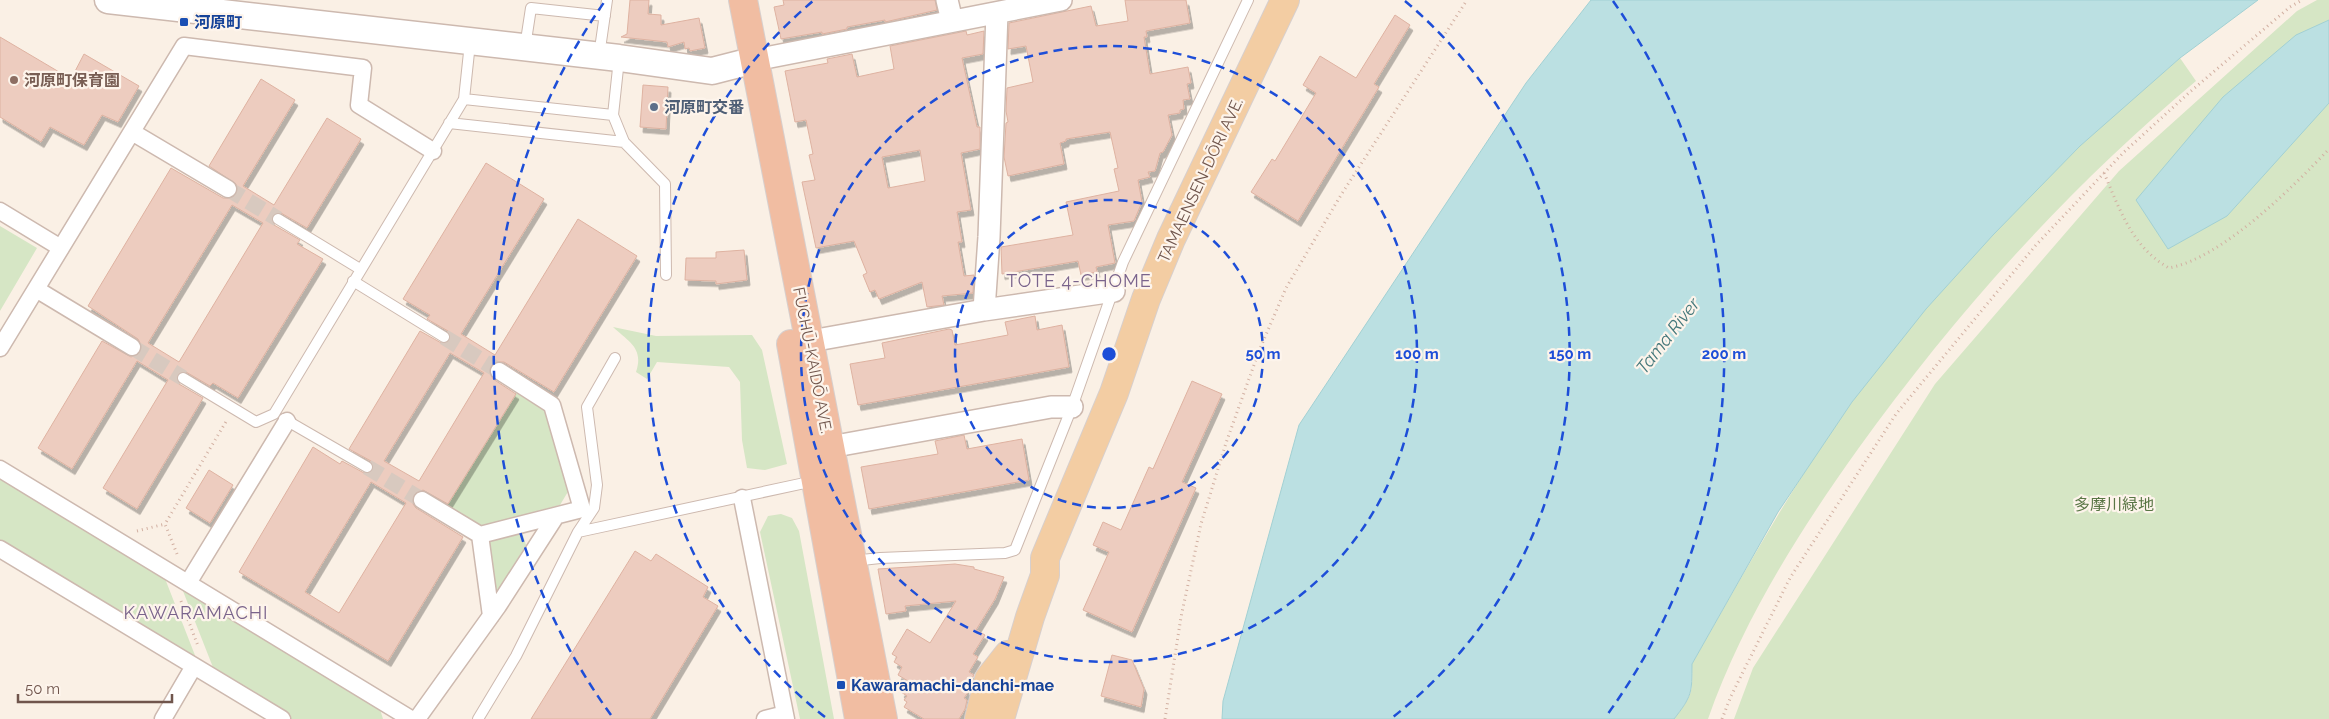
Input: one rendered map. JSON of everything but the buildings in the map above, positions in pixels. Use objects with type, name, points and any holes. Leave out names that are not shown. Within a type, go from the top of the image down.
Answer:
[{"type":"highway","name":"FUCHŪ-KAIDŌ AVE.","points":[[724,0],[747,62]]},
{"type":"highway","name":"FUCHŪ-KAIDŌ AVE.","points":[[743,0],[747,62],[825,478],[859,719]]},
{"type":"highway","name":"FUCHŪ-KAIDŌ AVE.","points":[[800,343],[830,447],[825,478],[853,561],[883,719]]},
{"type":"main road","name":"TAMAENSEN-DŌRI AVE.","points":[[991,719],[1017,618],[1032,571],[1045,558],[1114,392],[1146,299],[1171,239],[1285,0]]},
{"type":"main road","name":"TAMAENSEN-DŌRI AVE.","points":[[1000,719],[1030,617],[1045,575],[1045,558]]},
{"type":"main road","points":[[979,719],[988,679],[1008,655]]},
{"type":"street","points":[[108,0],[217,6],[470,42],[610,50],[712,71],[747,62],[952,21],[995,6],[1061,0]]},
{"type":"street","points":[[947,0],[952,21]]},
{"type":"street","points":[[984,310],[989,237],[995,6]]},
{"type":"street","points":[[0,348],[184,46],[363,68],[358,105],[433,151]]},
{"type":"street","points":[[132,132],[228,189]]},
{"type":"street","points":[[0,211],[62,248]]},
{"type":"street","points":[[36,289],[132,347]]},
{"type":"street","points":[[800,343],[984,310],[1114,291]]},
{"type":"street","points":[[422,500],[480,535],[582,509],[552,405],[499,371]]},
{"type":"street","points":[[830,447],[1051,407],[1072,407]]},
{"type":"street","points":[[188,583],[281,417]]},
{"type":"street","points":[[0,469],[411,719]]},
{"type":"street","points":[[742,498],[785,717],[766,719]]},
{"type":"street","points":[[417,719],[491,616],[556,516]]},
{"type":"street","points":[[480,535],[491,616]]},
{"type":"street","points":[[0,549],[282,719]]},
{"type":"street","points":[[163,719],[194,666]]},
{"type":"lane","points":[[607,0],[605,16],[610,50],[613,115],[624,142],[665,184],[666,275]]},
{"type":"lane","points":[[853,561],[880,558],[1005,553],[1015,550],[1072,407],[1123,262],[1248,0]]},
{"type":"lane","points":[[527,34],[531,8],[605,16]]},
{"type":"lane","points":[[281,417],[353,281],[464,99],[470,42]]},
{"type":"lane","points":[[464,99],[613,115]]},
{"type":"lane","points":[[449,123],[624,142]]},
{"type":"lane","points":[[278,219],[360,269]]},
{"type":"lane","points":[[353,281],[444,337]]},
{"type":"lane","points":[[478,719],[516,656],[578,532],[594,508],[598,485],[587,407],[615,358]]},
{"type":"lane","points":[[183,378],[256,422],[281,417],[367,467]]},
{"type":"lane","points":[[578,532],[742,498],[825,478]]},
{"type":"path","points":[[1165,719],[1181,617],[1201,524],[1226,443],[1263,342],[1286,288],[1336,203],[1467,0]]},
{"type":"path","points":[[1722,719],[1731,696],[1790,578],[1896,414],[2036,245],[2104,173],[2191,91],[2290,6],[2302,0]]},
{"type":"path","points":[[2104,173],[2128,229],[2156,261],[2169,268],[2186,265],[2235,234],[2291,189],[2329,148]]},
{"type":"path","points":[[188,583],[165,524],[234,409]]},
{"type":"path","points":[[170,572],[209,675]]},
{"type":"green space","name":"多摩川緑地","points":[[2317,0],[2329,0],[2329,719],[1734,719],[1753,668],[1935,384],[2119,171],[2297,11]]},
{"type":"green space","points":[[2180,58],[2196,81],[2103,165],[2015,254],[1934,350],[1858,449],[1814,513],[1773,579],[1737,648],[1708,719],[1674,719],[1685,705],[1690,694],[1692,664],[1788,498],[1830,433],[1904,334],[1989,237],[2049,176],[2092,135]]},
{"type":"green space","points":[[0,226],[37,248],[0,311]]},
{"type":"green space","points":[[613,327],[656,336],[752,335],[762,350],[787,464],[765,470],[747,468],[742,440],[740,382],[729,367],[657,362],[647,379],[636,372],[638,357],[634,346]]},
{"type":"green space","points":[[516,393],[547,412],[569,490],[560,505],[479,527],[445,507]]},
{"type":"green space","points":[[0,475],[164,576],[198,663],[0,544]]},
{"type":"green space","points":[[781,514],[792,518],[799,531],[834,719],[800,719],[760,532],[768,516]]},
{"type":"green space","points":[[522,532],[526,545],[498,591],[489,586],[484,542]]},
{"type":"green space","points":[[181,586],[379,706],[383,719],[291,719],[216,675]]},
{"type":"water","name":"Tama River","points":[[1591,0],[2258,0],[2180,58],[2080,146],[1993,235],[1926,309],[1852,402],[1778,512],[1692,664],[1690,694],[1674,719],[1222,719],[1223,701],[1299,425],[1526,83]]},
{"type":"water","points":[[2329,20],[2329,103],[2227,216],[2168,249],[2136,200],[2223,97],[2296,35]]},
{"type":"tunnel","points":[[228,189],[278,219]]},
{"type":"tunnel","points":[[444,337],[499,371]]},
{"type":"tunnel","points":[[132,347],[183,378]]},
{"type":"tunnel","points":[[367,467],[422,500]]},
{"type":"place","name":"河原町","points":[[184,22]]},
{"type":"place","name":"河原町保育園","points":[[14,80]]},
{"type":"place","name":"河原町交番","points":[[654,107]]},
{"type":"place","name":"Kawaramachi-danchi-mae","points":[[841,685]]},
{"type":"district","name":"TOTE 4-CHOME","points":[[1079,281]]},
{"type":"district","name":"KAWARAMACHI","points":[[196,613]]}]
